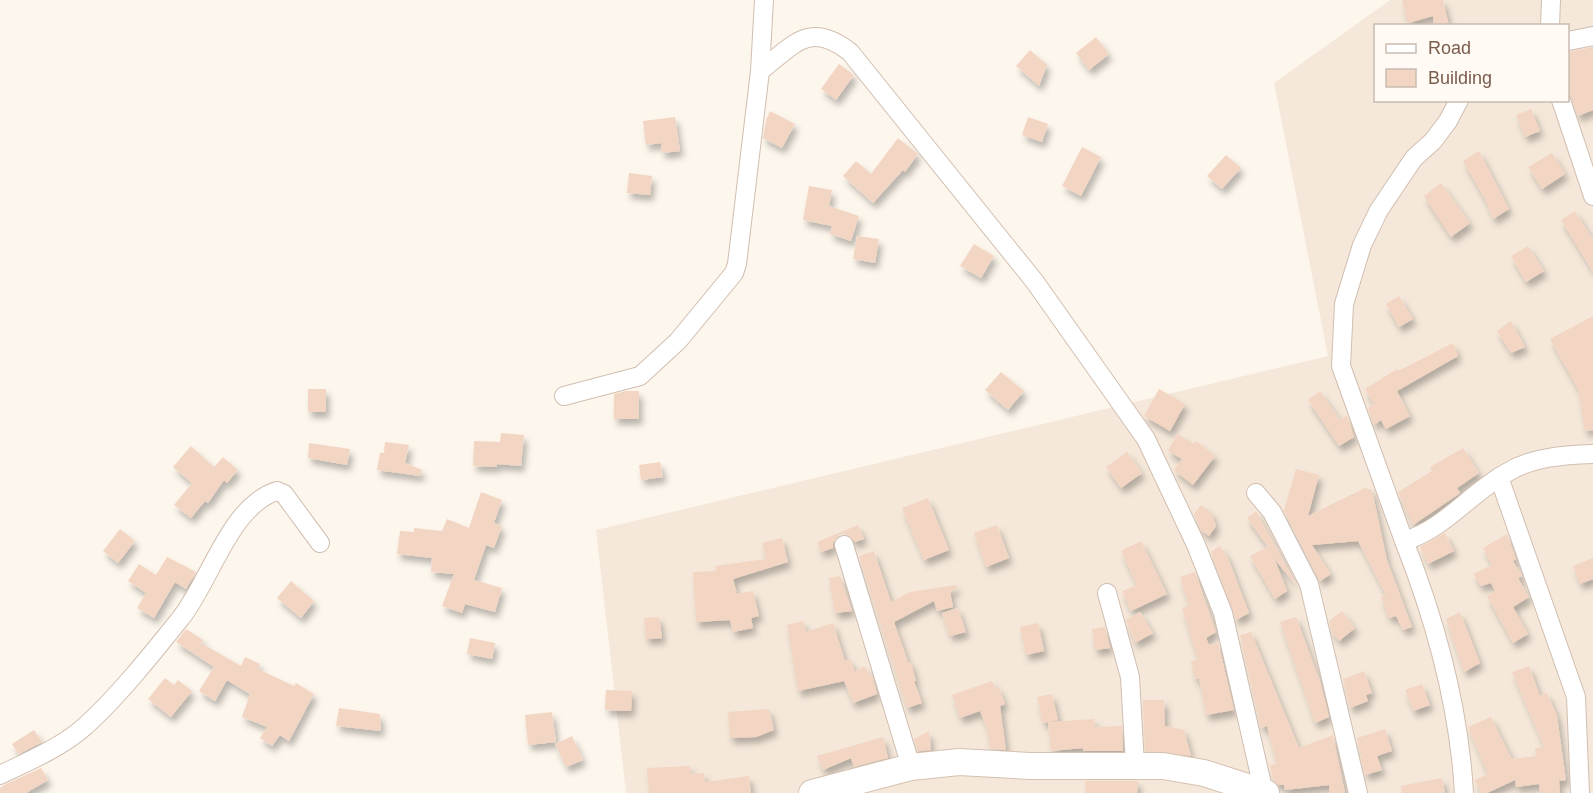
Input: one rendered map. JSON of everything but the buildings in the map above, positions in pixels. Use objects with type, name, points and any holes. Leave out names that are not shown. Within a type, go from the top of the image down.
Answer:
[{"type":"street","points":[[564,396],[640,376],[678,341],[734,273],[737,264],[760,71],[764,0]]},
{"type":"street","points":[[1550,24],[1551,0]]},
{"type":"street","points":[[760,71],[801,40],[813,35],[840,44],[850,52],[1035,282],[1127,409],[1146,439],[1218,597],[1265,793]]},
{"type":"street","points":[[1569,41],[1593,36]]},
{"type":"street","points":[[1458,102],[1448,121],[1414,158],[1379,210],[1362,245],[1344,303],[1341,366],[1423,591],[1442,654],[1458,730],[1464,793]]},
{"type":"street","points":[[1562,102],[1593,196]]},
{"type":"street","points":[[1404,541],[1428,532],[1499,477],[1522,464],[1557,456],[1593,454]]},
{"type":"street","points":[[1499,477],[1576,697],[1580,793]]},
{"type":"street","points":[[0,775],[73,735],[96,715],[181,617],[205,582],[216,555],[255,503],[268,493],[277,491],[284,494],[320,543]]},
{"type":"street","points":[[1256,493],[1272,512],[1309,584],[1358,793]]},
{"type":"street","points":[[844,545],[911,767]]},
{"type":"street","points":[[1107,593],[1130,677],[1135,765]]},
{"type":"street","points":[[812,793],[911,767],[958,762],[1030,766],[1135,765],[1184,768],[1265,793]]},
{"type":"shaded area","points":[[1390,0],[1593,0],[1593,793],[626,793],[596,530],[1328,356],[1274,83]]}]
